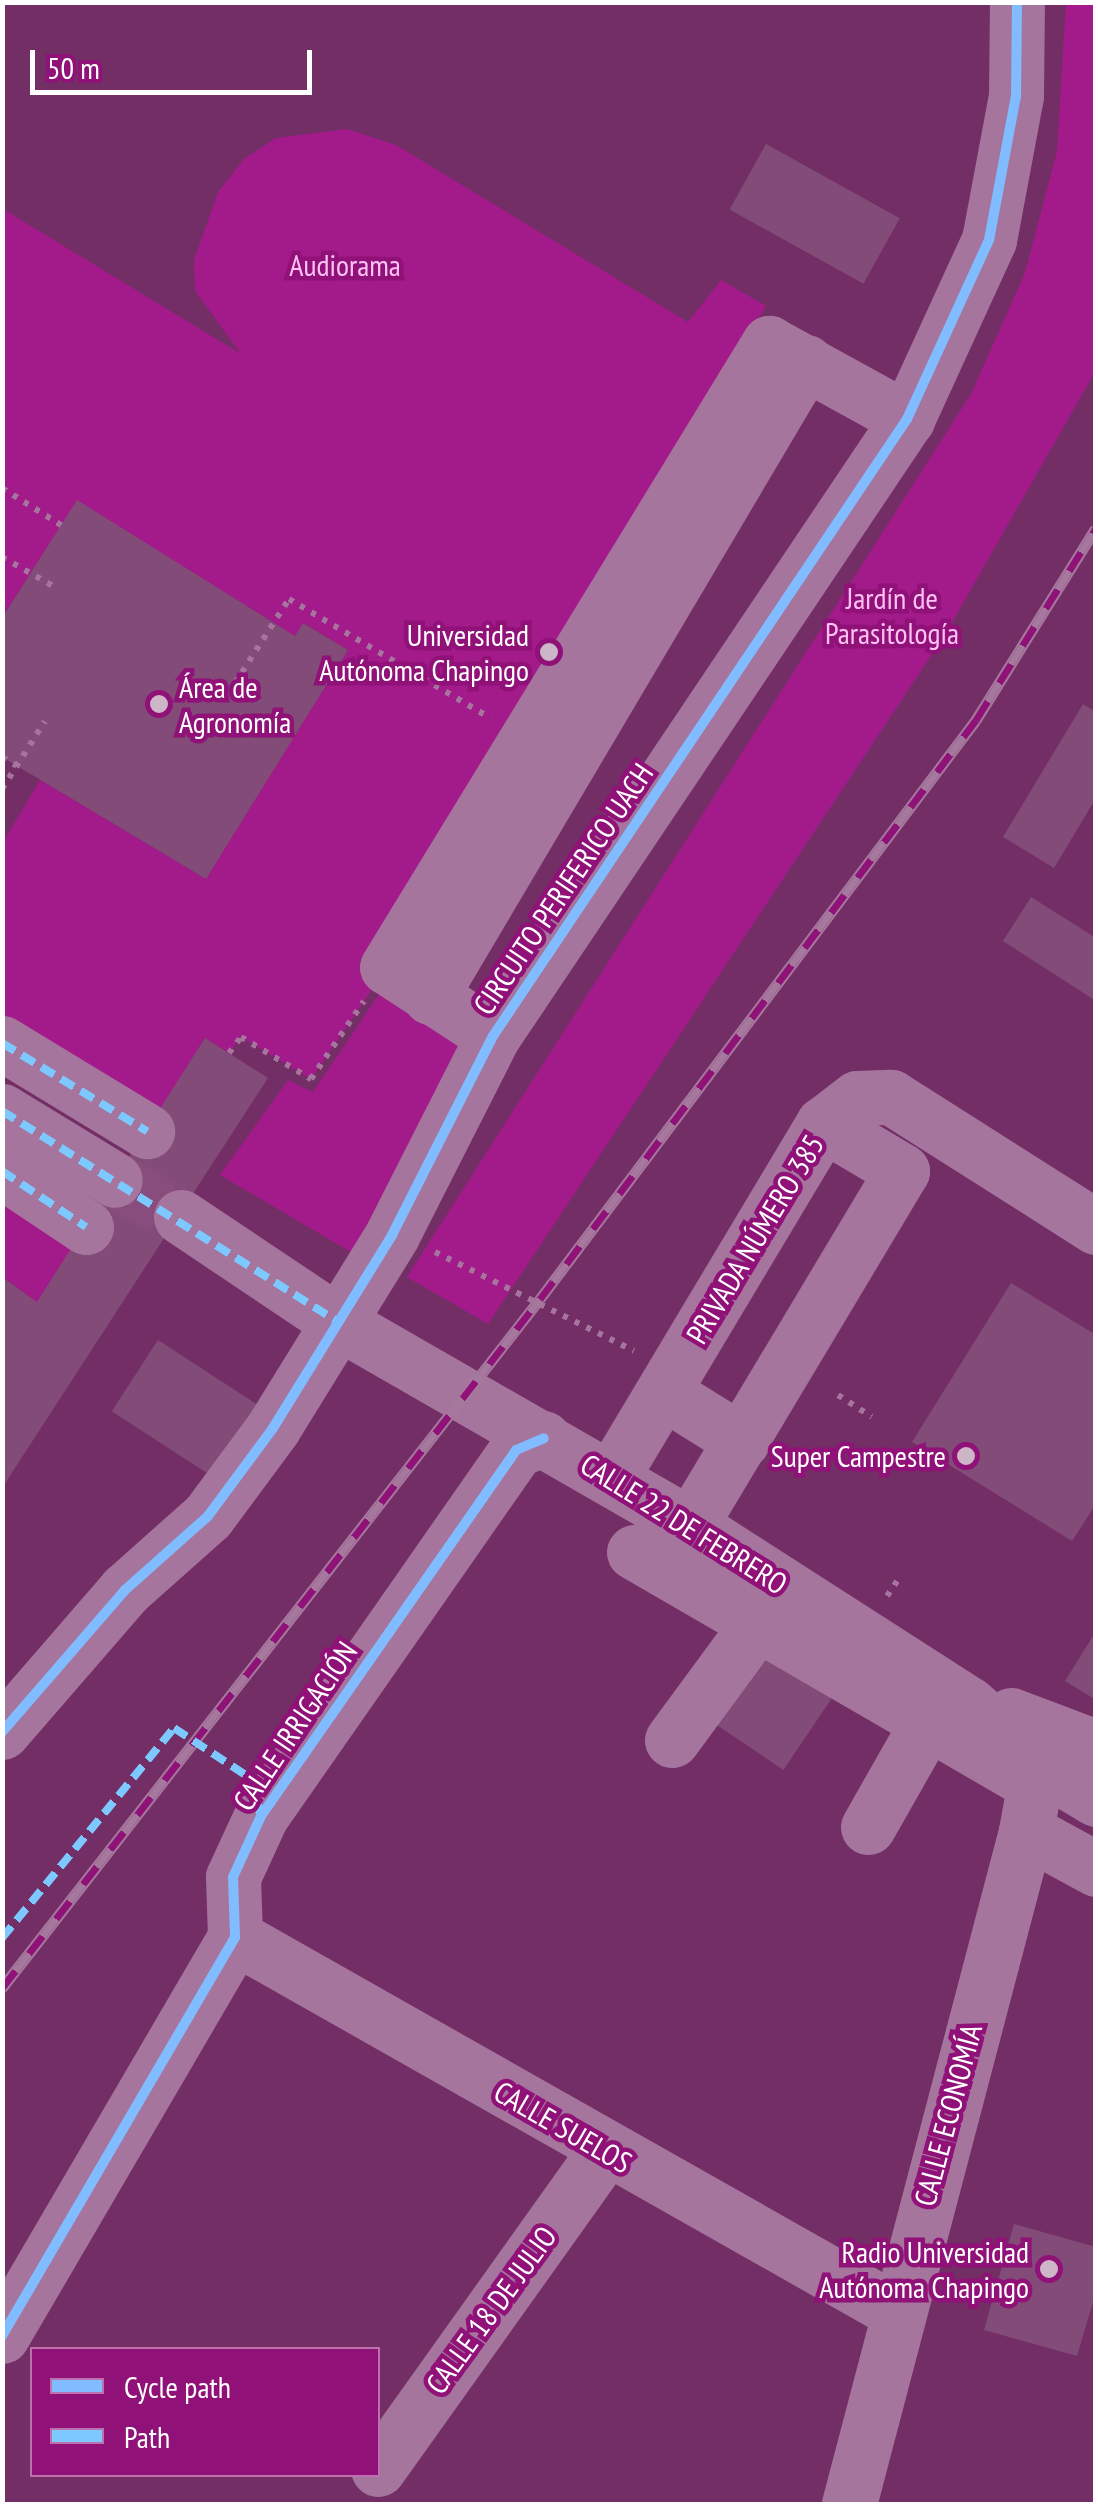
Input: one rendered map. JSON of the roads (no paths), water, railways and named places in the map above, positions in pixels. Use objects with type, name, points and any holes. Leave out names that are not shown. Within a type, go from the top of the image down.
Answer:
[{"type":"street","name":"CIRCUITO PERIFERICO UACH","points":[[12,1704],[125,1590],[208,1516],[341,1324],[392,1235],[493,1036],[907,419],[989,240],[1016,96],[1018,2]]},
{"type":"street","points":[[409,982],[526,739],[769,343],[907,419]]},
{"type":"street","points":[[409,982],[806,362]]},
{"type":"street","points":[[409,982],[493,1036]]},
{"type":"street","points":[[2,1043],[147,1131]]},
{"type":"street","points":[[823,1124],[857,1098],[892,1097],[1096,1228]]},
{"type":"street","points":[[2,1111],[115,1180]]},
{"type":"street","name":"PRIVADA NÚMERO 385","points":[[611,1478],[823,1124],[902,1171],[690,1525]]},
{"type":"street","points":[[2,1171],[86,1227]]},
{"type":"street","name":"CALLE 22 DE FEBRERO","points":[[181,1217],[341,1324],[690,1525],[1037,1777],[1096,1799]]},
{"type":"street","points":[[667,1384],[742,1441]]},
{"type":"street","name":"CALLE IRRIGACIÓN","points":[[235,1937],[233,1877],[261,1816],[516,1450],[544,1438]]},
{"type":"street","points":[[634,1552],[948,1714],[868,1827]]},
{"type":"street","points":[[672,1740],[760,1620]]},
{"type":"street","name":"CALLE 22 DE FEBRERO","points":[[1037,1777],[1096,1747]]},
{"type":"street","points":[[1037,1777],[1096,1868]]},
{"type":"street","name":"CALLE ECONOMÍA","points":[[848,2504],[894,2310],[1037,1777]]},
{"type":"street","points":[[2,2336],[235,1937]]},
{"type":"street","name":"CALLE SUELOS","points":[[235,1937],[604,2152],[894,2310]]},
{"type":"street","name":"CALLE 18 DE JULIO","points":[[380,2466],[604,2152]]},
{"type":"street","name":"CALLE 18 DE JULIO","points":[[352,2504],[372,2477]]},
{"type":"tunnel","points":[[115,1180],[181,1217]]},
{"type":"railway","points":[[2,1988],[540,1299],[976,720],[1096,528]]},
{"type":"place","name":"Universidad Autónoma Chapingo","points":[[549,652]]},
{"type":"place","name":"Área de Agronomía","points":[[159,704]]},
{"type":"place","name":"Super Campestre","points":[[966,1456]]},
{"type":"place","name":"Radio Universidad Autónoma Chapingo","points":[[1049,2269]]},
{"type":"park label","name":"Audiorama","points":[[345,265]]},
{"type":"park label","name":"Jardín de Parasitología","points":[[892,615]]}]
